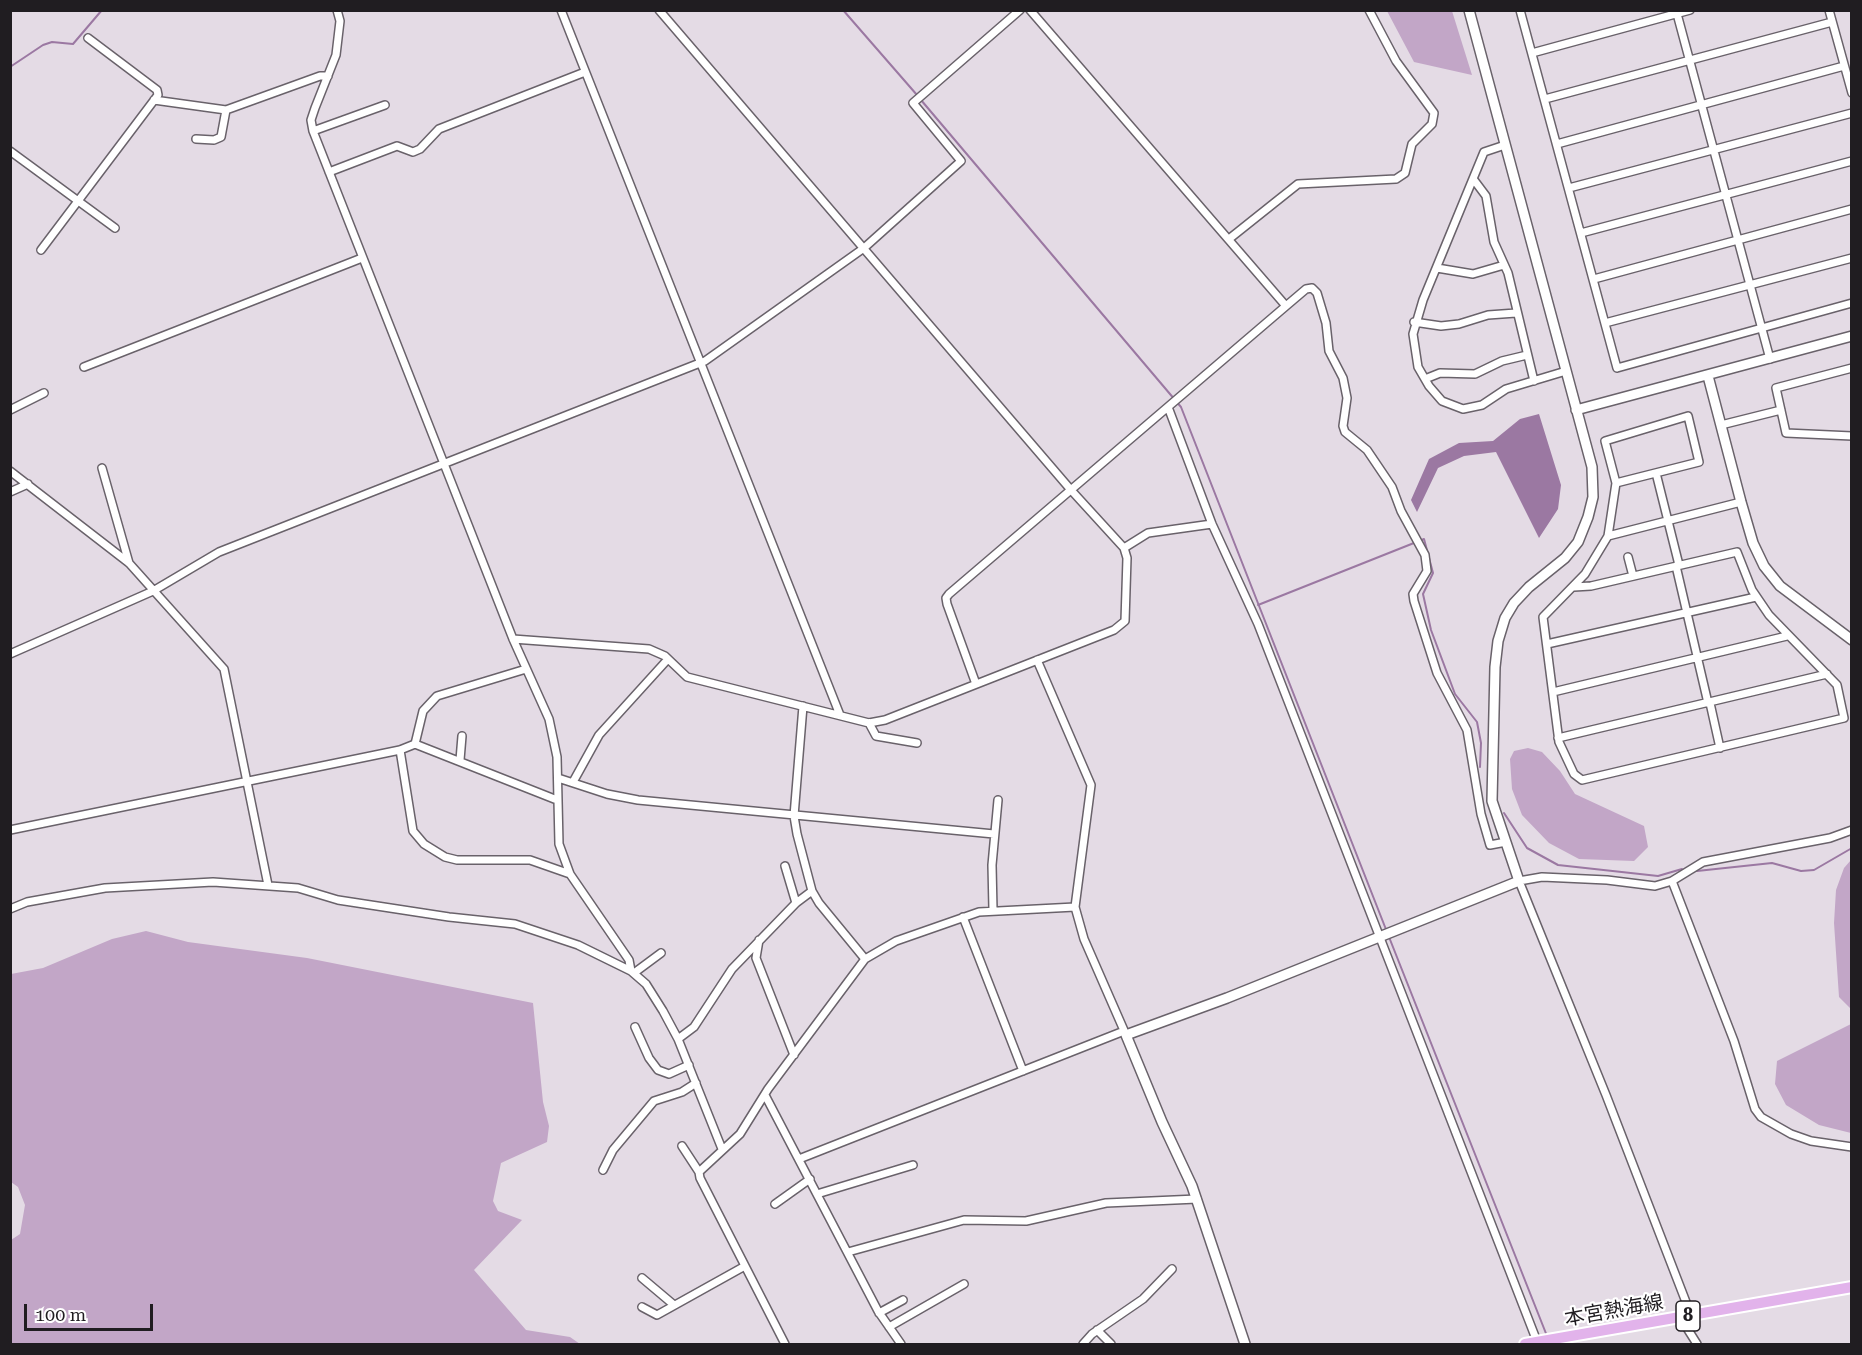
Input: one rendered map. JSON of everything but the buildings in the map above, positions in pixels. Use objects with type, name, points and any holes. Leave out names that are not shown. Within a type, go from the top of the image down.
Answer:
[{"type":"main road","name":"本宮熱海線","points":[[1526,1344],[1851,1287]]},
{"type":"street","points":[[337,10],[339,37],[328,76],[312,118],[313,131],[442,464],[513,639],[543,701],[553,731],[558,778],[560,844],[570,874],[629,960],[633,972]]},
{"type":"street","points":[[561,10],[698,363],[840,715]]},
{"type":"street","points":[[513,639],[634,647],[658,652],[687,677],[869,723],[885,720],[1037,660],[1122,625],[1125,621],[1124,548],[1071,490],[659,10]]},
{"type":"street","points":[[10,654],[153,591],[219,552],[705,361],[864,248],[961,161],[913,103],[1020,10]]},
{"type":"street","points":[[1030,10],[1286,306]]},
{"type":"street","points":[[1229,239],[1298,184],[1396,179],[1405,173],[1412,144],[1432,123],[1434,113],[1396,61],[1369,10]]},
{"type":"street","points":[[1470,10],[1593,475],[1593,497],[1581,536],[1565,558],[1529,587],[1511,607],[1498,641],[1491,779],[1492,801],[1519,881],[1606,1095],[1691,1315]]},
{"type":"street","points":[[1520,10],[1617,368],[1762,330],[1851,303]]},
{"type":"street","points":[[1532,52],[1690,10]]},
{"type":"street","points":[[1829,10],[1851,90]]},
{"type":"street","points":[[1677,12],[1770,359]]},
{"type":"street","points":[[1545,99],[1832,22]]},
{"type":"street","points":[[41,250],[158,95],[157,90],[88,38]]},
{"type":"street","points":[[1557,144],[1844,66]]},
{"type":"street","points":[[329,172],[397,146],[413,152],[420,149],[439,129],[585,72]]},
{"type":"street","points":[[153,100],[226,110],[320,76],[328,76]]},
{"type":"street","points":[[313,131],[385,105]]},
{"type":"street","points":[[196,139],[214,140],[221,136],[226,110]]},
{"type":"street","points":[[1569,188],[1851,113]]},
{"type":"street","points":[[1505,145],[1484,152],[1414,322],[1415,354],[1425,379],[1442,401],[1463,409],[1482,405],[1506,389],[1566,371]]},
{"type":"street","points":[[10,151],[115,228]]},
{"type":"street","points":[[1581,233],[1851,161]]},
{"type":"street","points":[[1474,180],[1486,196],[1494,242],[1504,265],[1534,381]]},
{"type":"street","points":[[1594,279],[1851,209]]},
{"type":"street","points":[[84,367],[362,258]]},
{"type":"street","points":[[1605,323],[1851,258]]},
{"type":"street","points":[[1437,268],[1473,274],[1504,265]]},
{"type":"street","points":[[976,684],[946,598],[1179,396],[1310,288],[1317,293],[1326,323],[1329,351],[1343,378],[1347,398],[1343,426],[1345,432],[1363,445],[1380,469],[1422,547],[1427,570],[1413,597],[1437,673],[1467,730],[1481,814],[1490,844],[1506,842]]},
{"type":"street","points":[[1414,322],[1441,326],[1460,324],[1488,315],[1516,313]]},
{"type":"street","points":[[1576,410],[1851,336]]},
{"type":"street","points":[[1425,379],[1440,373],[1475,374],[1502,362],[1527,355]]},
{"type":"street","points":[[1851,368],[1776,388],[1786,433],[1851,436]]},
{"type":"street","points":[[1708,376],[1740,502],[1753,543],[1772,578],[1806,608],[1851,640]]},
{"type":"street","points":[[10,410],[44,393]]},
{"type":"street","points":[[1170,405],[1212,524],[1258,624],[1538,1343]]},
{"type":"street","points":[[1721,425],[1781,410]]},
{"type":"street","points":[[1574,587],[1591,586],[1737,552],[1756,597],[1787,636],[1837,685],[1844,718],[1582,780],[1574,774],[1558,738],[1543,617],[1574,587],[1594,562],[1608,536],[1616,483],[1605,441],[1688,416],[1699,462],[1616,483]]},
{"type":"street","points":[[102,468],[129,563]]},
{"type":"street","points":[[10,471],[129,563],[224,669],[268,885]]},
{"type":"street","points":[[1656,473],[1720,748]]},
{"type":"street","points":[[10,492],[28,484]]},
{"type":"street","points":[[1608,536],[1740,502]]},
{"type":"street","points":[[1124,548],[1148,533],[1212,524]]},
{"type":"street","points":[[1628,557],[1633,576]]},
{"type":"street","points":[[1547,644],[1756,597]]},
{"type":"street","points":[[1553,692],[1787,636]]},
{"type":"street","points":[[573,782],[599,735],[668,659]]},
{"type":"street","points":[[1037,660],[1091,785],[1075,907],[1084,939],[1197,1199],[1245,1344]]},
{"type":"street","points":[[415,744],[423,711],[437,696],[526,669]]},
{"type":"street","points":[[1558,738],[1827,674]]},
{"type":"street","points":[[803,706],[794,816],[812,891],[837,927],[865,958]]},
{"type":"street","points":[[869,723],[876,736],[917,743]]},
{"type":"street","points":[[460,760],[462,736]]},
{"type":"street","points":[[10,830],[400,750],[415,744],[557,800]]},
{"type":"street","points":[[400,750],[413,831],[424,844],[445,857],[456,860],[530,860],[570,874]]},
{"type":"street","points":[[558,778],[607,794],[638,800],[994,834]]},
{"type":"street","points":[[993,910],[994,834],[998,800]]},
{"type":"street","points":[[800,1159],[1519,881],[1542,877],[1607,880],[1655,886],[1672,881],[1703,862],[1830,838],[1851,830]]},
{"type":"street","points":[[785,866],[796,903]]},
{"type":"street","points":[[1672,881],[1734,1041],[1755,1109],[1761,1117],[1791,1134],[1810,1141],[1851,1147]]},
{"type":"street","points":[[10,909],[27,902],[105,888],[213,882],[268,885],[298,888],[338,900],[515,924],[570,941],[633,972],[646,984],[678,1039],[722,1149]]},
{"type":"street","points":[[678,1039],[694,1027],[732,969],[796,903],[812,891]]},
{"type":"street","points":[[699,1172],[740,1134],[765,1095],[865,958],[896,941],[963,917],[993,910],[1075,907]]},
{"type":"street","points":[[963,917],[1023,1071]]},
{"type":"street","points":[[759,940],[756,958],[794,1055]]},
{"type":"street","points":[[633,972],[661,953]]},
{"type":"street","points":[[635,1027],[649,1058],[658,1070],[669,1074],[689,1065]]},
{"type":"street","points":[[603,1170],[613,1150],[654,1101],[682,1092],[696,1083]]},
{"type":"street","points":[[765,1095],[879,1313],[901,1344]]},
{"type":"street","points":[[682,1146],[699,1172],[700,1178],[786,1344]]},
{"type":"street","points":[[817,1194],[913,1165]]},
{"type":"street","points":[[775,1204],[810,1179]]},
{"type":"street","points":[[848,1252],[918,1231],[974,1219],[1026,1221],[1106,1203],[1197,1199]]},
{"type":"street","points":[[642,1307],[657,1315],[745,1266]]},
{"type":"street","points":[[1083,1344],[1097,1330],[1143,1299],[1172,1269]]},
{"type":"street","points":[[642,1278],[674,1305]]},
{"type":"street","points":[[889,1327],[964,1284]]},
{"type":"street","points":[[879,1313],[903,1300]]},
{"type":"street","points":[[1680,1317],[1697,1344]]},
{"type":"street","points":[[1097,1330],[1111,1344]]},
{"type":"shaded area","points":[[1387,11],[1452,11],[1472,75],[1414,62]]},
{"type":"shaded area","points":[[1539,414],[1561,485],[1558,509],[1539,538],[1496,452],[1464,456],[1438,468],[1417,512],[1411,500],[1429,459],[1459,443],[1493,441],[1520,419]]},
{"type":"shaded area","points":[[1528,748],[1542,752],[1560,771],[1575,794],[1644,826],[1648,847],[1634,861],[1579,859],[1549,843],[1522,815],[1512,789],[1510,759],[1514,751]]},
{"type":"shaded area","points":[[1851,860],[1851,1009],[1839,997],[1834,923],[1836,890],[1844,868]]},
{"type":"shaded area","points":[[146,931],[188,942],[307,958],[533,1003],[543,1102],[549,1126],[547,1142],[501,1163],[493,1201],[498,1211],[522,1220],[474,1270],[526,1330],[570,1337],[580,1344],[11,1344],[11,1240],[20,1234],[25,1205],[18,1187],[11,1182],[11,974],[43,968],[112,939]]},
{"type":"shaded area","points":[[1851,1024],[1851,1133],[1819,1125],[1786,1105],[1775,1084],[1777,1061]]},
{"type":"waterway","points":[[10,67],[43,45],[52,42],[73,44],[102,10]]},
{"type":"waterway","points":[[843,10],[917,95]]},
{"type":"waterway","points":[[921,100],[1181,407],[1387,932]]},
{"type":"waterway","points":[[1258,605],[1424,539],[1433,573],[1423,594],[1431,630],[1455,694],[1477,722],[1481,743],[1480,767]]},
{"type":"waterway","points":[[1504,813],[1527,848],[1558,865],[1658,876],[1682,869]]},
{"type":"waterway","points":[[1697,871],[1772,863],[1801,871],[1814,870],[1852,848]]},
{"type":"waterway","points":[[1389,937],[1547,1336]]}]
